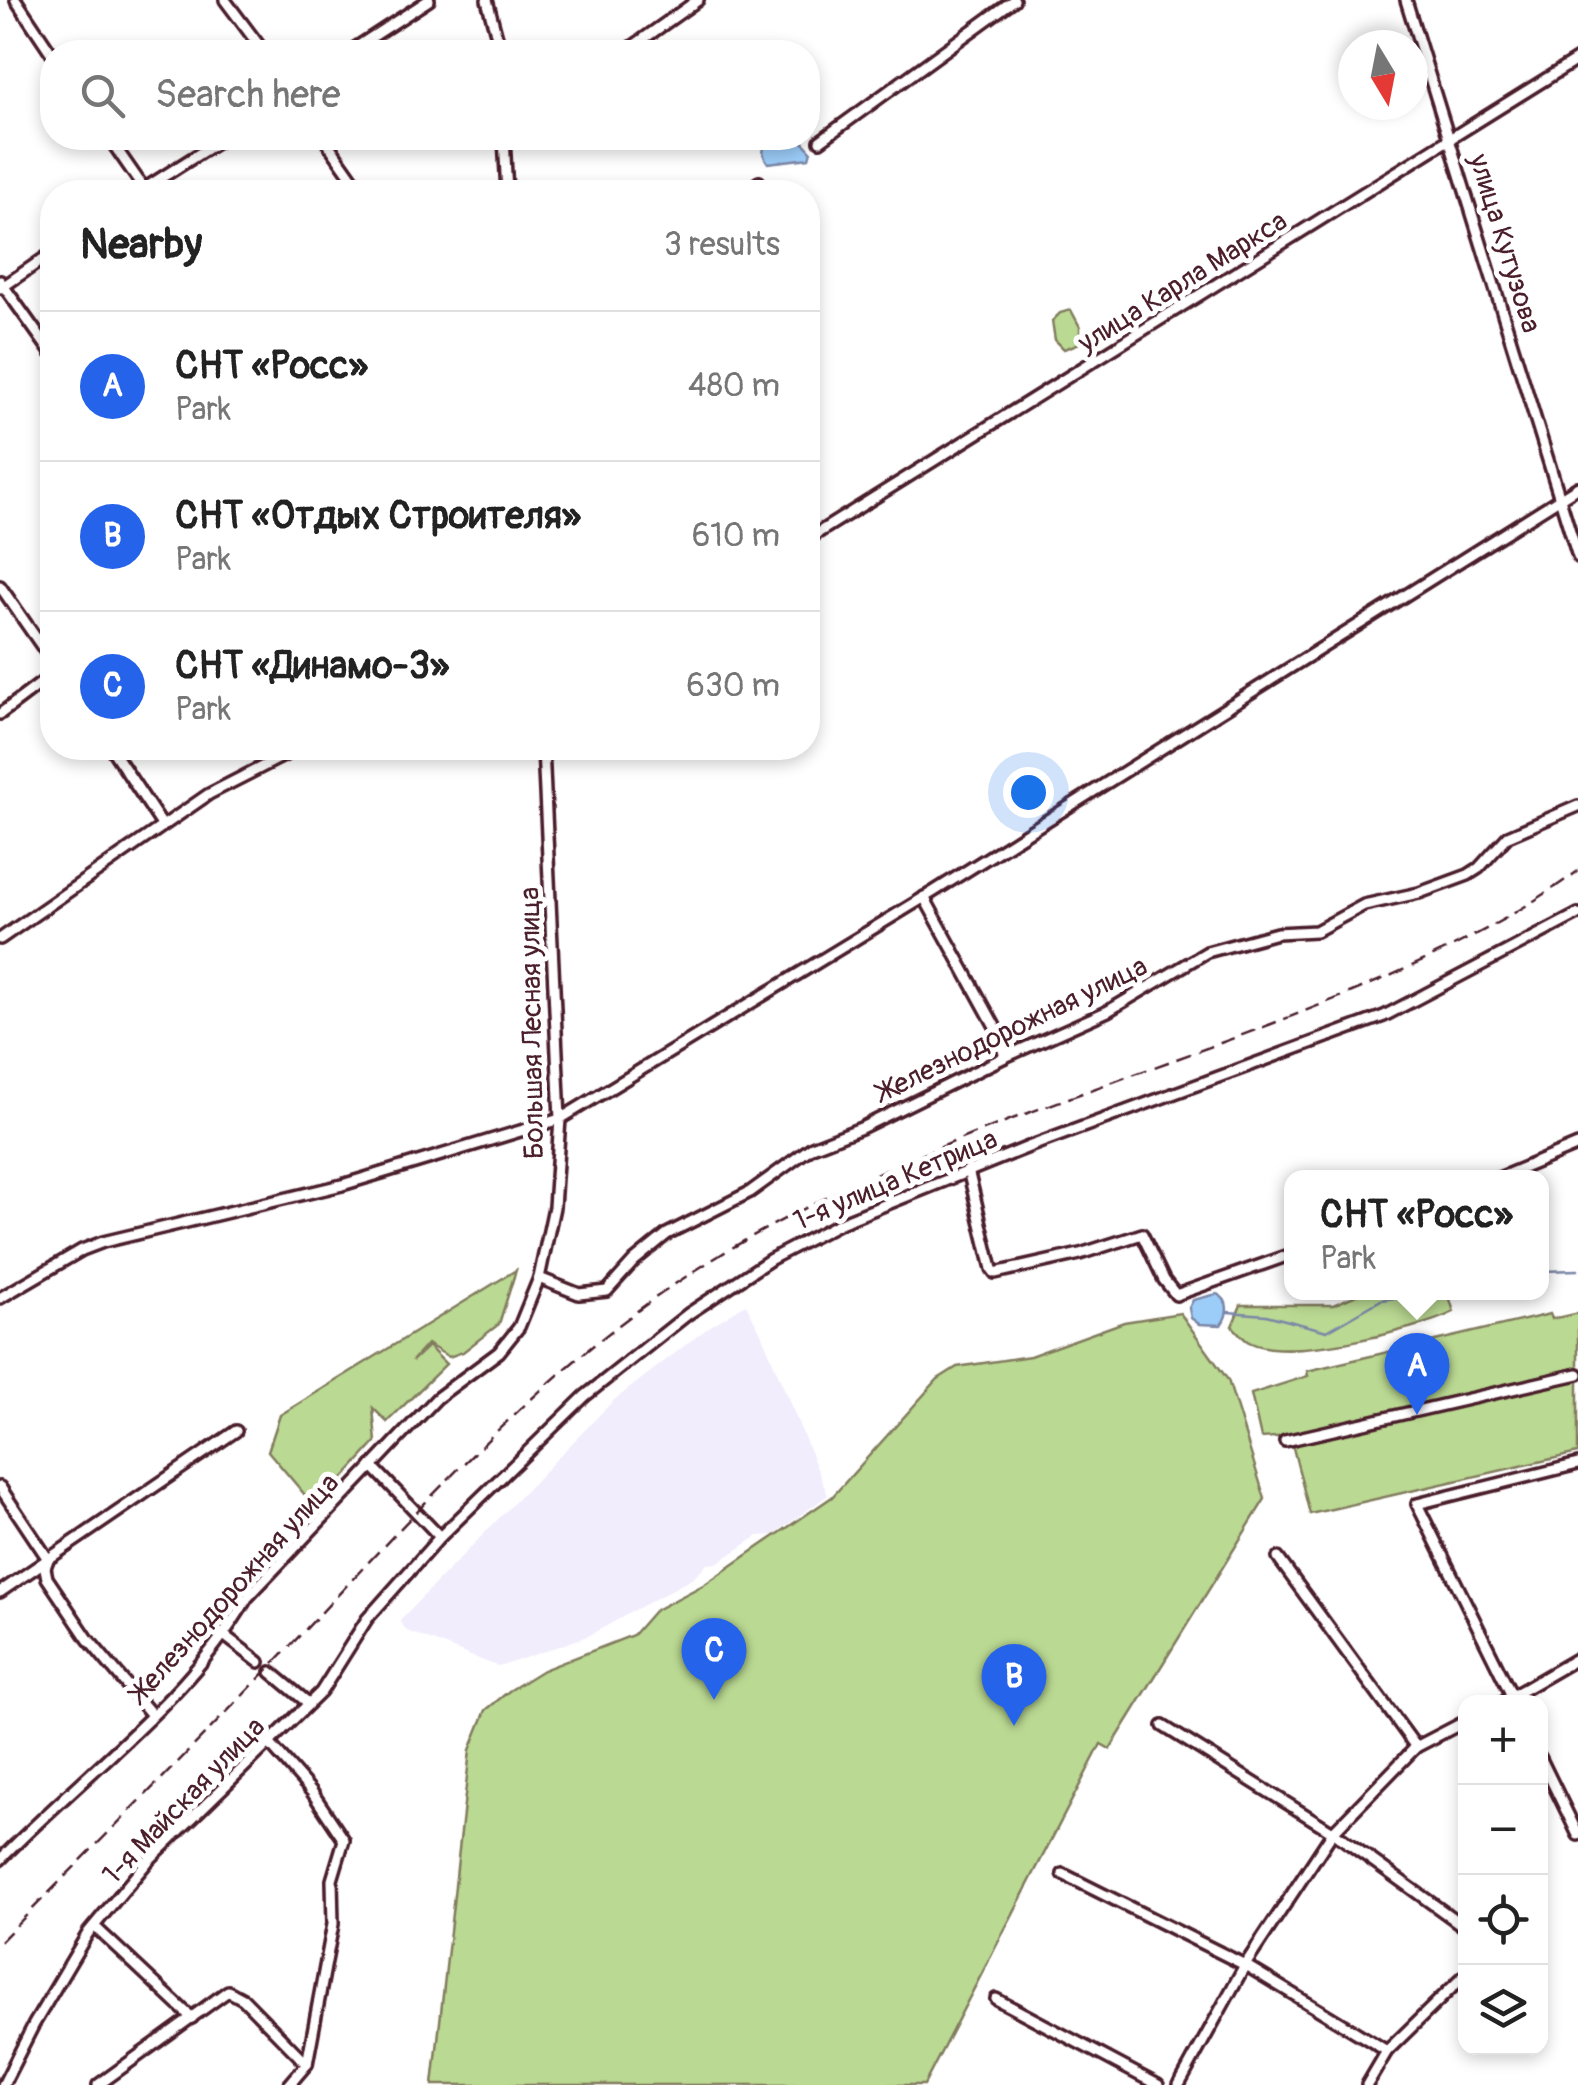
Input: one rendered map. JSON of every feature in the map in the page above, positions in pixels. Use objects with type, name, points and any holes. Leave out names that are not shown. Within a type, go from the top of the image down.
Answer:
[{"type":"street","points":[[16,0],[43,40]]},
{"type":"street","points":[[225,0],[255,40]]},
{"type":"street","points":[[368,40],[429,0]]},
{"type":"street","points":[[486,0],[498,40]]},
{"type":"street","points":[[642,40],[698,0]]},
{"type":"street","points":[[820,141],[1014,0]]},
{"type":"street","name":"улица Кутузова","points":[[1406,0],[1578,557]]},
{"type":"street","name":"улица Карла Маркса","points":[[820,533],[1578,58]]},
{"type":"street","points":[[117,150],[136,180]]},
{"type":"street","points":[[160,180],[206,150]]},
{"type":"street","points":[[332,150],[354,180]]},
{"type":"street","points":[[505,150],[507,180]]},
{"type":"street","points":[[40,261],[1,286],[40,338]]},
{"type":"street","points":[[0,1298],[82,1250],[103,1242],[342,1185],[560,1119],[924,897],[1578,487]]},
{"type":"street","points":[[0,586],[40,644]]},
{"type":"street","points":[[0,714],[40,685]]},
{"type":"street","points":[[118,760],[162,825]]},
{"type":"street","points":[[0,939],[209,794],[276,760]]},
{"type":"street","name":"Большая Лесная улица","points":[[533,1295],[554,1207],[560,1119],[543,760]]},
{"type":"street","name":"Железнодорожная улица","points":[[539,1278],[579,1294],[607,1290],[634,1260],[668,1234],[750,1192],[812,1147],[861,1128],[1108,1011],[1208,952],[1277,933],[1316,931],[1364,905],[1444,886],[1479,868],[1508,836],[1578,806]]},
{"type":"street","points":[[924,897],[997,1030],[1006,1056]]},
{"type":"street","name":"1-я улица Кетрица","points":[[307,1702],[321,1692],[366,1619],[440,1537],[585,1396],[688,1314],[771,1260],[840,1222],[968,1170],[1384,1016],[1578,914]]},
{"type":"street","points":[[1517,1170],[1578,1145]]},
{"type":"street","points":[[968,1170],[996,1273],[1080,1254],[1142,1234],[1164,1280],[1176,1294],[1284,1257]]},
{"type":"street","name":"Железнодорожная улица","points":[[0,1860],[152,1715],[225,1636],[248,1598],[437,1398],[499,1352],[519,1327],[533,1295]]},
{"type":"street","points":[[1285,1440],[1578,1374]]},
{"type":"street","points":[[0,1592],[236,1432]]},
{"type":"street","points":[[1507,1695],[1417,1504],[1578,1464]]},
{"type":"street","points":[[372,1466],[440,1537]]},
{"type":"street","points":[[0,1487],[48,1558]]},
{"type":"street","points":[[48,1558],[47,1578],[57,1594],[88,1639],[152,1715]]},
{"type":"street","points":[[1278,1558],[1416,1746]]},
{"type":"street","points":[[225,1636],[259,1662]]},
{"type":"street","points":[[1519,1695],[1578,1658]]},
{"type":"street","points":[[271,1672],[307,1702]]},
{"type":"street","name":"1-я Майская улица","points":[[3,2085],[34,2024],[94,1926],[149,1860],[270,1744],[307,1702]]},
{"type":"street","points":[[1179,2085],[1245,1965],[1333,1832],[1416,1746],[1458,1725]]},
{"type":"street","points":[[1163,1726],[1333,1832],[1458,1922]]},
{"type":"street","points":[[270,1744],[312,1792],[344,1840],[332,1880],[333,1924],[307,2064],[289,2085]]},
{"type":"street","points":[[1548,1773],[1578,1835]]},
{"type":"street","points":[[1063,1874],[1245,1965],[1388,2050]]},
{"type":"street","points":[[94,1926],[192,2018]]},
{"type":"street","points":[[1367,2085],[1388,2050],[1458,1982]]},
{"type":"street","points":[[98,2085],[228,1991],[243,1998],[307,2064]]},
{"type":"street","points":[[996,1999],[1158,2085]]},
{"type":"shaded area","points":[[746,1304],[828,1495],[773,1535],[758,1536],[717,1563],[707,1564],[693,1578],[590,1635],[499,1667],[407,1631],[399,1621],[613,1401],[709,1327]]},
{"type":"green space","points":[[1071,310],[1080,327],[1080,343],[1064,349],[1055,340],[1052,321]]},
{"type":"green space","points":[[516,1270],[499,1324],[463,1352],[449,1357],[427,1344],[412,1361],[428,1346],[446,1364],[387,1422],[373,1408],[376,1442],[316,1508],[268,1451],[280,1415]]},
{"type":"green space","points":[[1345,1300],[1450,1300],[1454,1312],[1411,1328],[1352,1342],[1292,1348],[1249,1342],[1232,1326],[1241,1305],[1333,1305]]},
{"type":"green space","points":[[1180,1313],[1228,1380],[1265,1499],[1110,1749],[1101,1744],[924,2085],[433,2085],[470,1750],[486,1710],[543,1670],[633,1635],[654,1611],[705,1584],[832,1497],[938,1379],[957,1367],[1030,1356],[1124,1322]]},
{"type":"green space","points":[[1578,1313],[1578,1453],[1310,1514],[1290,1436],[1261,1438],[1251,1394],[1308,1376],[1307,1371],[1550,1314],[1552,1319]]},
{"type":"water","points":[[764,150],[811,151],[809,158],[768,163]]},
{"type":"water","points":[[1217,1294],[1227,1308],[1221,1325],[1199,1324],[1191,1318],[1189,1308],[1193,1300]]},
{"type":"waterway","points":[[1549,1271],[1578,1270]]},
{"type":"waterway","points":[[1228,1312],[1266,1315],[1327,1331],[1381,1300]]},
{"type":"railway","points":[[0,1942],[496,1432],[555,1377],[682,1279],[751,1237],[877,1174],[1392,975],[1506,918],[1578,871]]},
{"type":"place","name":"СНТ «Росс»","points":[[1417,1415]]},
{"type":"place","name":"СНТ «Динамо-3»","points":[[714,1700]]},
{"type":"place","name":"СНТ «Отдых Строителя»","points":[[1014,1726]]}]
